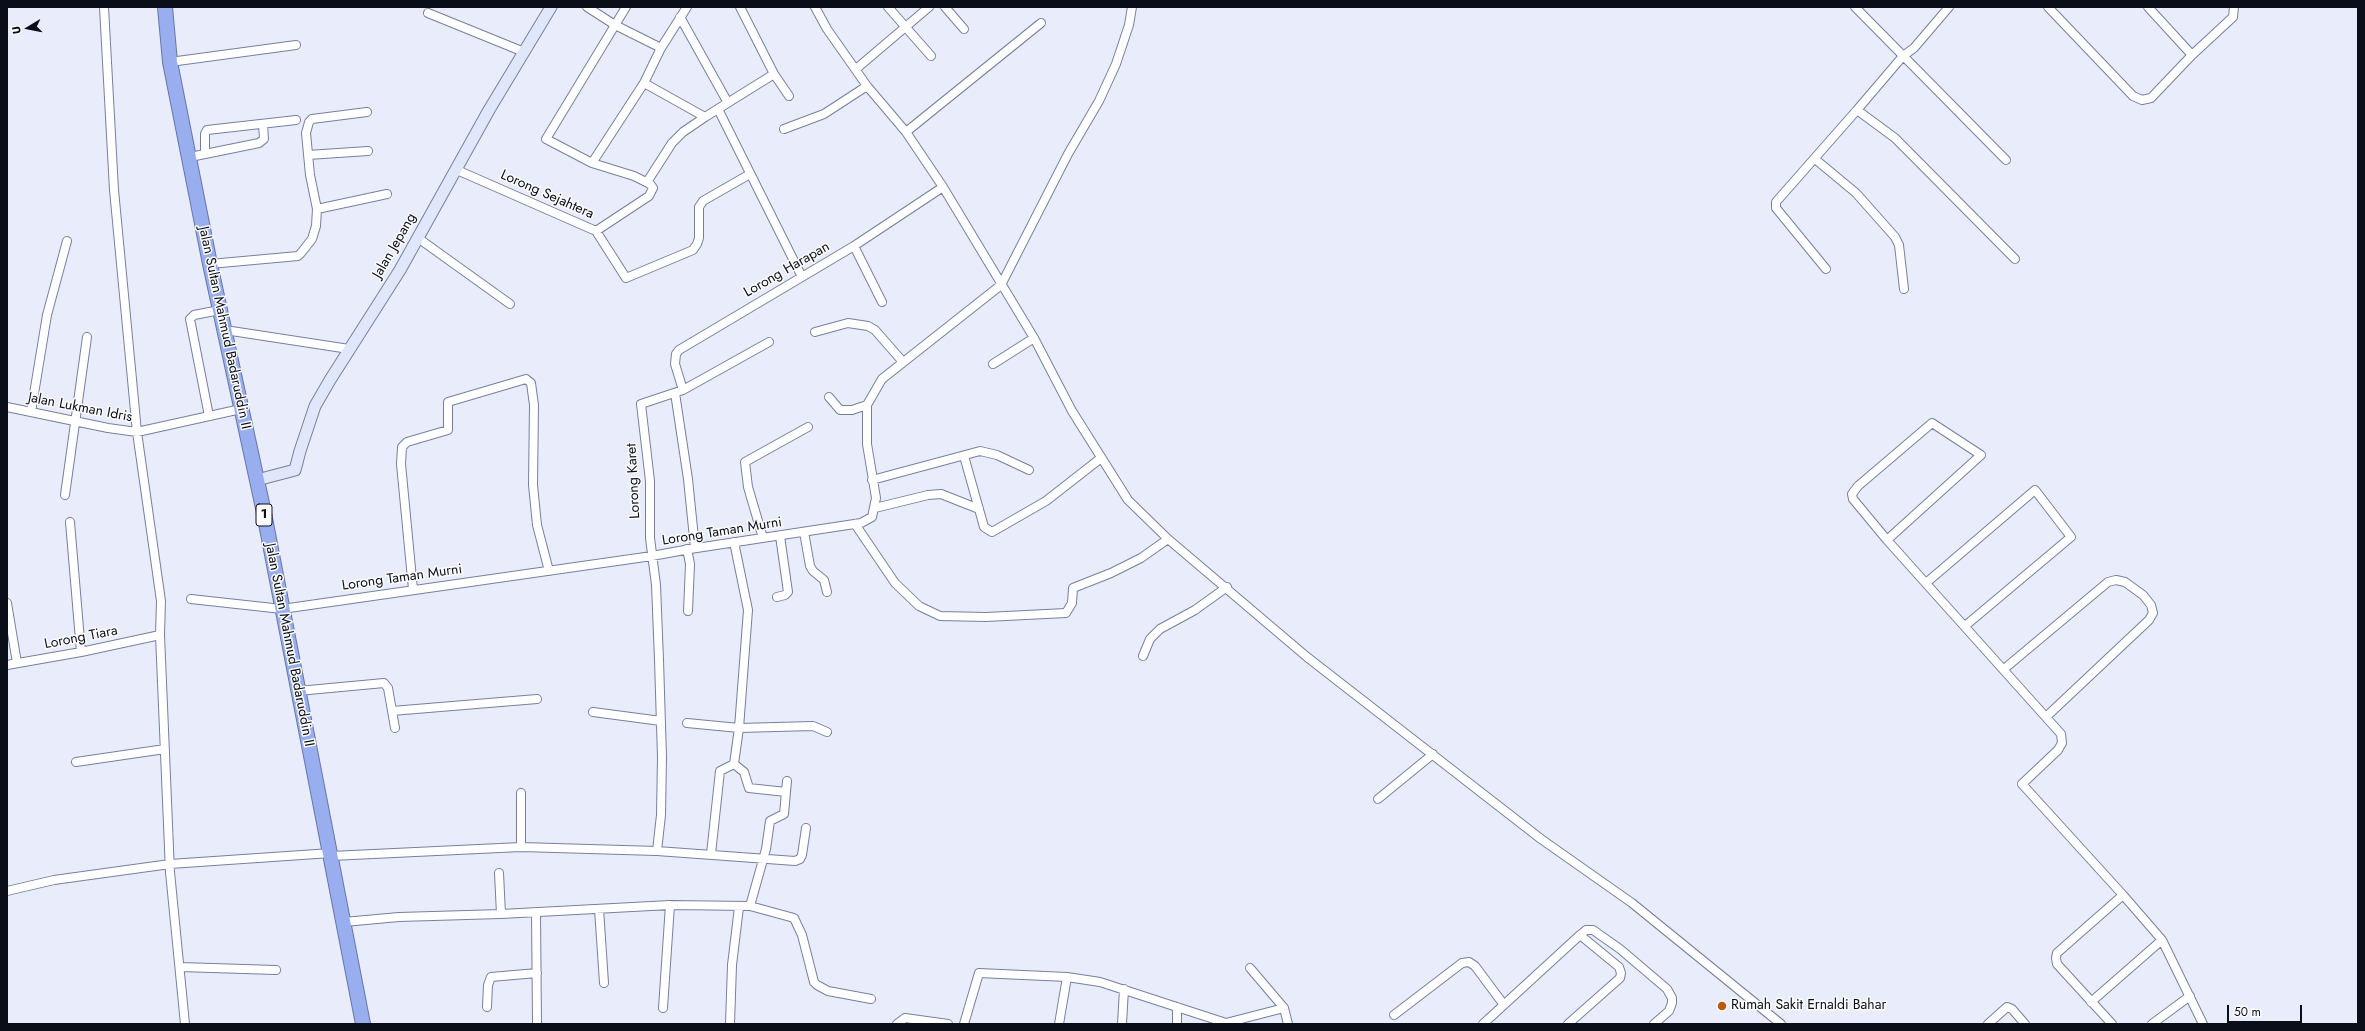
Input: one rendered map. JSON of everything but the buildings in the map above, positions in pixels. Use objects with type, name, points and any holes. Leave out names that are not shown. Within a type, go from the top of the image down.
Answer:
[{"type":"highway","name":"Jalan Sultan Mahmud Badaruddin II","points":[[165,7],[170,62],[210,264],[257,480],[363,1024]]},
{"type":"street","points":[[104,7],[114,190],[137,432],[161,602],[160,635],[170,864],[175,936],[180,967],[185,1024]]},
{"type":"street","name":"Jalan Jepang","points":[[257,480],[295,470],[316,406],[349,348],[381,301],[551,7]]},
{"type":"street","points":[[587,7],[615,24],[661,48]]},
{"type":"street","points":[[596,231],[649,196],[653,188],[647,182],[592,163],[546,139],[626,7]]},
{"type":"street","points":[[592,163],[644,83],[661,48],[687,7]]},
{"type":"street","points":[[740,7],[774,74],[789,96]]},
{"type":"street","points":[[815,7],[827,30],[867,86],[906,132],[943,187],[1001,286],[1034,338],[1072,411],[1128,500],[1168,539],[1307,657],[1541,839],[1632,903],[1780,1024]]},
{"type":"street","points":[[888,7],[931,56]]},
{"type":"street","points":[[856,69],[930,7]]},
{"type":"street","points":[[945,7],[964,29]]},
{"type":"street","points":[[979,509],[942,494],[928,495],[875,508],[876,498],[867,444],[866,405],[882,379],[1001,286],[1060,168],[1099,101],[1116,64],[1129,25],[1132,7]]},
{"type":"street","points":[[1855,7],[2006,160]]},
{"type":"street","points":[[1826,269],[1775,205],[1776,202],[1815,159],[1903,56],[1914,48],[1949,7]]},
{"type":"street","points":[[2048,7],[2134,96],[2142,100],[2151,98],[2192,55],[2234,17],[2234,7]]},
{"type":"street","points":[[2148,7],[2192,55]]},
{"type":"street","points":[[428,13],[524,52]]},
{"type":"street","points":[[680,17],[728,102]]},
{"type":"street","points":[[906,132],[1042,23]]},
{"type":"street","points":[[170,62],[296,45]]},
{"type":"street","points":[[647,182],[672,144],[683,132],[704,117],[774,74]]},
{"type":"street","points":[[644,83],[704,117]]},
{"type":"street","points":[[784,129],[824,114],[867,86]]},
{"type":"street","points":[[718,109],[802,277]]},
{"type":"street","points":[[1857,110],[1895,138],[2015,259]]},
{"type":"street","points":[[210,264],[298,256],[312,239],[316,226],[317,209],[308,155],[306,128],[312,119],[367,112]]},
{"type":"street","points":[[205,154],[205,134],[207,130],[296,120]]},
{"type":"street","points":[[190,157],[259,143],[264,139],[263,124]]},
{"type":"street","points":[[308,155],[368,151]]},
{"type":"street","points":[[1815,159],[1856,193],[1895,237],[1898,245],[1904,289]]},
{"type":"street","name":"Lorong Sejahtera","points":[[457,170],[596,231],[626,278],[693,250],[698,244],[699,207],[703,201],[750,174]]},
{"type":"street","name":"Lorong Harapan","points":[[688,611],[691,548],[688,479],[675,364],[676,354],[679,350],[854,246],[943,187]]},
{"type":"street","points":[[317,209],[388,194]]},
{"type":"street","points":[[418,238],[510,304]]},
{"type":"street","points":[[31,412],[47,315],[66,241]]},
{"type":"street","points":[[854,246],[882,302]]},
{"type":"street","points":[[209,416],[190,319],[194,315],[220,310]]},
{"type":"street","points":[[815,332],[848,323],[868,326],[875,330],[903,362]]},
{"type":"street","points":[[225,330],[349,348]]},
{"type":"street","points":[[65,495],[74,421],[87,337]]},
{"type":"street","points":[[993,364],[1034,338]]},
{"type":"street","points":[[679,391],[768,342]]},
{"type":"street","points":[[413,589],[401,464],[402,447],[407,442],[448,430],[448,402],[526,379],[532,383],[534,405],[533,485],[538,525],[549,571]]},
{"type":"street","name":"Lorong Karet","points":[[656,851],[661,815],[661,721],[656,585],[650,538],[650,481],[641,404],[679,391]]},
{"type":"street","points":[[829,397],[840,410],[852,410],[866,405]]},
{"type":"street","name":"Jalan Lukman Idris","points":[[7,407],[137,432],[241,409]]},
{"type":"street","points":[[1887,540],[1981,455],[1932,423],[1858,486],[1852,494],[1853,499],[1887,540],[2047,716],[2061,734],[2062,743],[2058,750],[2022,784],[2162,940],[2203,1024]]},
{"type":"street","points":[[763,538],[748,487],[745,462],[808,427]]},
{"type":"street","points":[[872,480],[980,451],[1029,470]]},
{"type":"street","points":[[964,456],[987,531],[992,532],[998,530],[1046,501],[1101,458]]},
{"type":"street","points":[[1926,583],[2035,490],[2071,537],[1965,626]]},
{"type":"street","name":"Lorong Taman Murni","points":[[191,599],[282,609],[413,589],[652,556],[691,548],[855,524],[872,517],[875,508]]},
{"type":"street","points":[[70,522],[81,652]]},
{"type":"street","points":[[855,524],[895,583],[919,606],[940,616],[986,617],[1066,613],[1072,603],[1073,588],[1111,574],[1141,558],[1168,539]]},
{"type":"street","points":[[804,532],[810,566],[813,571],[824,580],[827,592]]},
{"type":"street","points":[[777,597],[785,595],[788,592],[780,536]]},
{"type":"street","points":[[734,542],[748,610],[739,728],[734,764]]},
{"type":"street","points":[[2004,669],[2108,582],[2116,580],[2125,582],[2144,595],[2151,605],[2153,613],[2149,620],[2047,716]]},
{"type":"street","points":[[1142,656],[1150,639],[1160,629],[1195,610],[1226,587]]},
{"type":"street","points":[[7,603],[17,663]]},
{"type":"street","name":"Lorong Tiara","points":[[7,664],[81,652],[160,635]]},
{"type":"street","points":[[298,691],[384,683],[388,688],[395,728]]},
{"type":"street","points":[[392,711],[537,699]]},
{"type":"street","points":[[594,712],[661,721]]},
{"type":"street","points":[[687,723],[739,728],[800,725],[813,726],[827,732]]},
{"type":"street","points":[[76,762],[165,749]]},
{"type":"street","points":[[1378,799],[1433,754]]},
{"type":"street","points":[[734,764],[744,772],[749,788],[786,792]]},
{"type":"street","points":[[711,854],[720,771],[734,764]]},
{"type":"street","points":[[750,906],[764,859],[770,821],[784,814],[787,781]]},
{"type":"street","points":[[521,793],[521,847]]},
{"type":"street","points":[[7,891],[54,880],[170,864],[331,855],[521,847],[656,851],[795,861],[800,859],[806,828]]},
{"type":"street","points":[[500,873],[501,914]]},
{"type":"street","points":[[2112,1024],[2057,964],[2057,953],[2123,895]]},
{"type":"street","points":[[344,922],[399,917],[501,914],[670,905],[750,906],[794,918],[802,934],[814,982],[817,985],[828,991],[871,999]]},
{"type":"street","points":[[663,1008],[670,905]]},
{"type":"street","points":[[730,1024],[732,965],[739,907]]},
{"type":"street","points":[[599,909],[604,983]]},
{"type":"street","points":[[536,912],[537,1024]]},
{"type":"street","points":[[1483,1024],[1586,930],[1593,930],[1620,949],[1667,988],[1672,998],[1670,1007],[1654,1024]]},
{"type":"street","points":[[1568,1024],[1620,978],[1621,973],[1619,967],[1580,935]]},
{"type":"street","points":[[2091,1002],[2162,940]]},
{"type":"street","points":[[1394,1015],[1462,963],[1469,962],[1475,966],[1504,1005]]},
{"type":"street","points":[[180,967],[276,970]]},
{"type":"street","points":[[1250,968],[1284,1008],[1288,1024]]},
{"type":"street","points":[[487,1007],[488,986],[491,977],[537,973]]},
{"type":"street","points":[[964,1024],[979,973],[1067,977],[1100,982],[1224,1024],[1284,1008]]},
{"type":"street","points":[[1059,1024],[1067,977]]},
{"type":"street","points":[[1122,1024],[1124,989]]},
{"type":"street","points":[[2152,1024],[2190,996]]},
{"type":"street","points":[[1177,1007],[1178,1024]]},
{"type":"street","points":[[1988,1024],[2007,1007],[2012,1009],[2025,1024]]},
{"type":"street","points":[[897,1024],[905,1018],[948,1024]]},
{"type":"place","name":"Rumah Sakit Ernaldi Bahar","points":[[1722,1006]]}]
